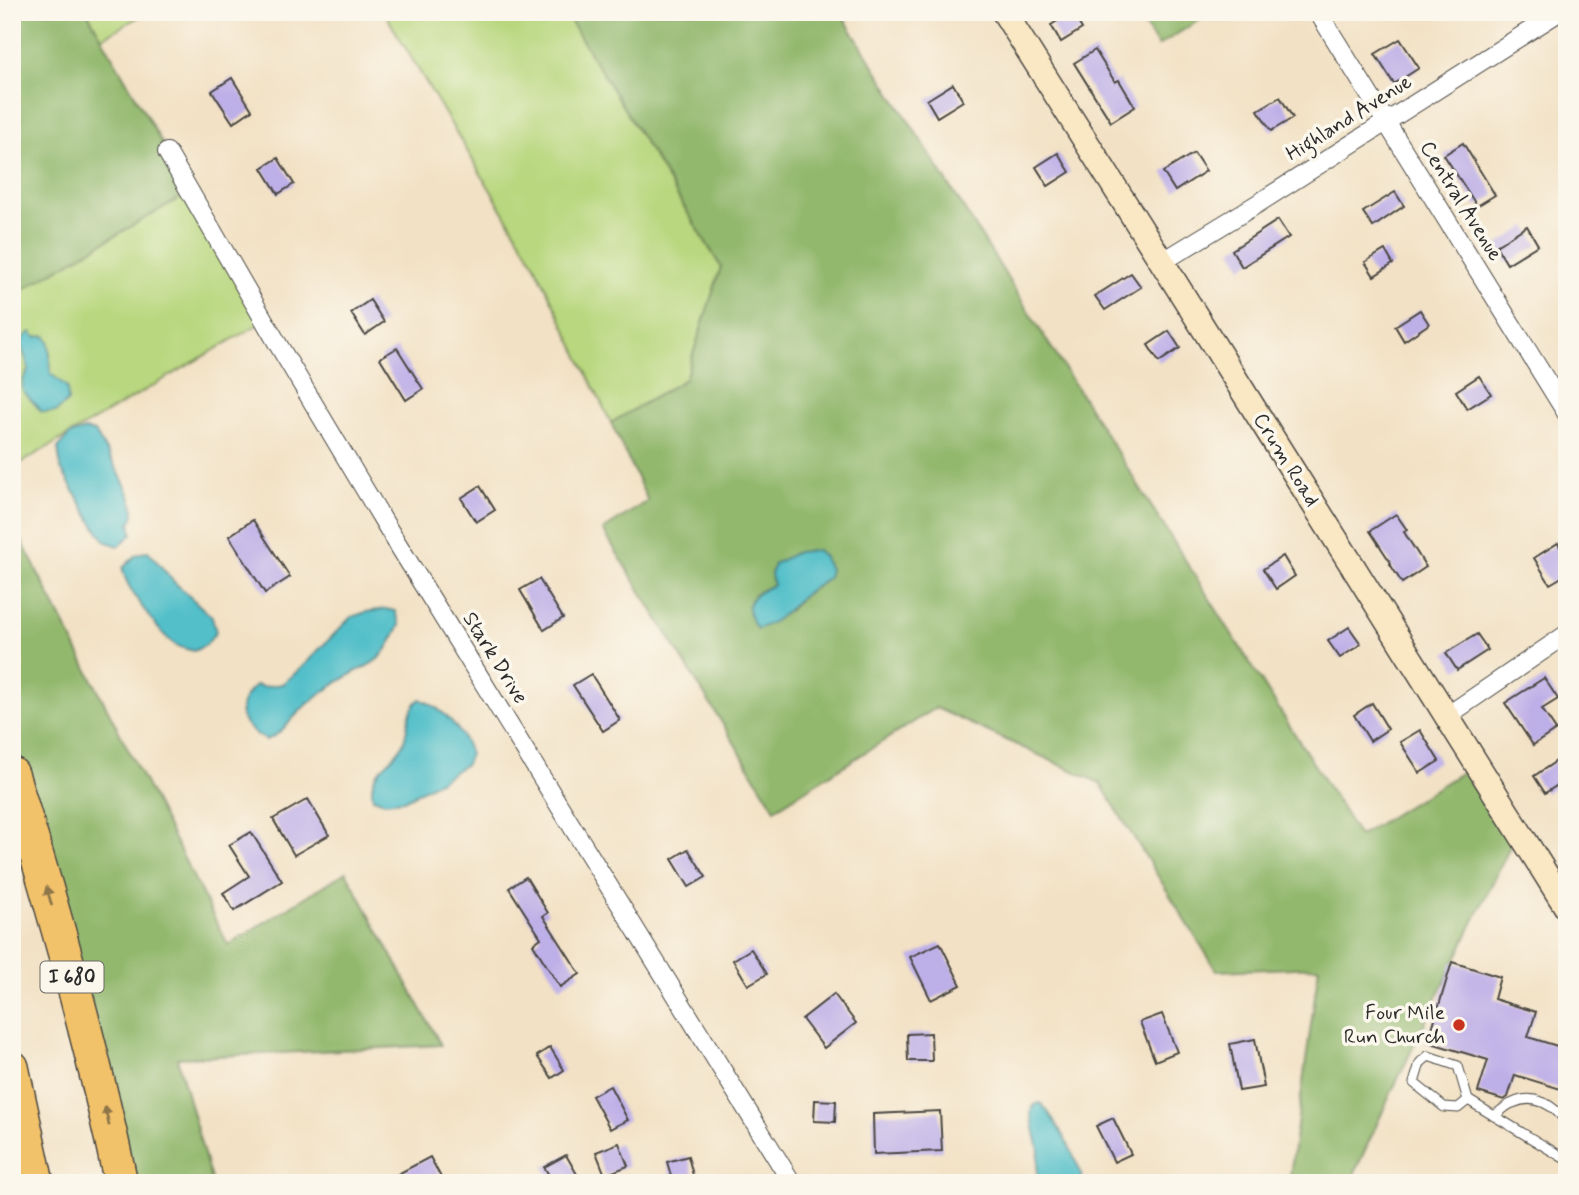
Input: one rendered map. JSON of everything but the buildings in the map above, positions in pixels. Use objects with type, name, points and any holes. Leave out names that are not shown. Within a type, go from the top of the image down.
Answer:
[{"type":"highway","name":"I 680","points":[[12,774],[51,900],[81,1012],[121,1183]]},
{"type":"highway","points":[[12,1067],[37,1183]]},
{"type":"street","name":"Crum Road","points":[[1004,12],[1567,908]]},
{"type":"street","name":"Central Avenue","points":[[1318,12],[1567,414]]},
{"type":"street","name":"Highland Avenue","points":[[1162,262],[1559,12]]},
{"type":"street","name":"Stark Drive","points":[[167,152],[389,530],[792,1183]]},
{"type":"street","points":[[1447,716],[1567,634]]},
{"type":"street","points":[[12,1175],[32,1183]]},
{"type":"lane","points":[[1468,1100],[1458,1108],[1444,1107],[1413,1083],[1420,1063],[1428,1056],[1458,1066],[1468,1100],[1567,1160]]},
{"type":"lane","points":[[1494,1116],[1511,1103],[1527,1099],[1543,1102],[1557,1110],[1567,1123]]},
{"type":"green space","points":[[12,12],[87,12],[190,192],[12,296]]},
{"type":"green space","points":[[87,12],[147,12],[102,38]]},
{"type":"green space","points":[[384,12],[565,12],[721,267],[685,379],[611,423],[533,261]]},
{"type":"green space","points":[[565,12],[840,12],[1359,836],[1477,763],[1518,830],[1350,1183],[1289,1183],[1319,967],[1217,971],[1100,783],[936,708],[775,809],[603,530],[648,501],[611,423],[685,379],[721,267]],"holes":[[[828,578],[804,595],[789,611],[754,594],[773,585]]]},
{"type":"green space","points":[[1136,12],[1212,12],[1158,46]]},
{"type":"green space","points":[[190,192],[264,321],[12,468],[12,296]],"holes":[[[49,343],[51,374],[23,380]]]},
{"type":"green space","points":[[12,522],[228,945],[346,872],[441,1045],[177,1058],[212,1183],[121,1183],[12,774]]},
{"type":"water","points":[[31,332],[35,337],[46,336],[51,374],[67,387],[68,401],[56,412],[42,412],[22,390],[23,380],[29,369],[21,345],[24,337]]},
{"type":"water","points":[[85,430],[95,432],[133,504],[134,516],[130,522],[132,534],[119,546],[106,542],[61,469],[58,448],[69,435]]},
{"type":"water","points":[[817,550],[830,569],[828,578],[810,590],[778,619],[757,629],[748,607],[753,597],[773,585],[771,574],[774,564],[797,552]]},
{"type":"water","points":[[148,551],[174,582],[212,617],[216,632],[206,645],[194,651],[175,645],[159,629],[135,596],[123,568],[136,555]]},
{"type":"water","points":[[386,609],[395,611],[400,625],[389,646],[377,659],[324,691],[271,738],[266,740],[244,722],[241,708],[243,701],[256,685],[263,687],[282,684],[351,617]]},
{"type":"water","points":[[420,699],[437,708],[457,728],[470,754],[466,764],[404,800],[385,802],[373,798],[374,780],[400,749],[411,713]]},
{"type":"water","points":[[1041,1103],[1066,1141],[1083,1183],[1036,1183],[1039,1150],[1031,1115],[1032,1107]]},
{"type":"place","name":"Four Mile Run Church","points":[[1459,1025]]}]
